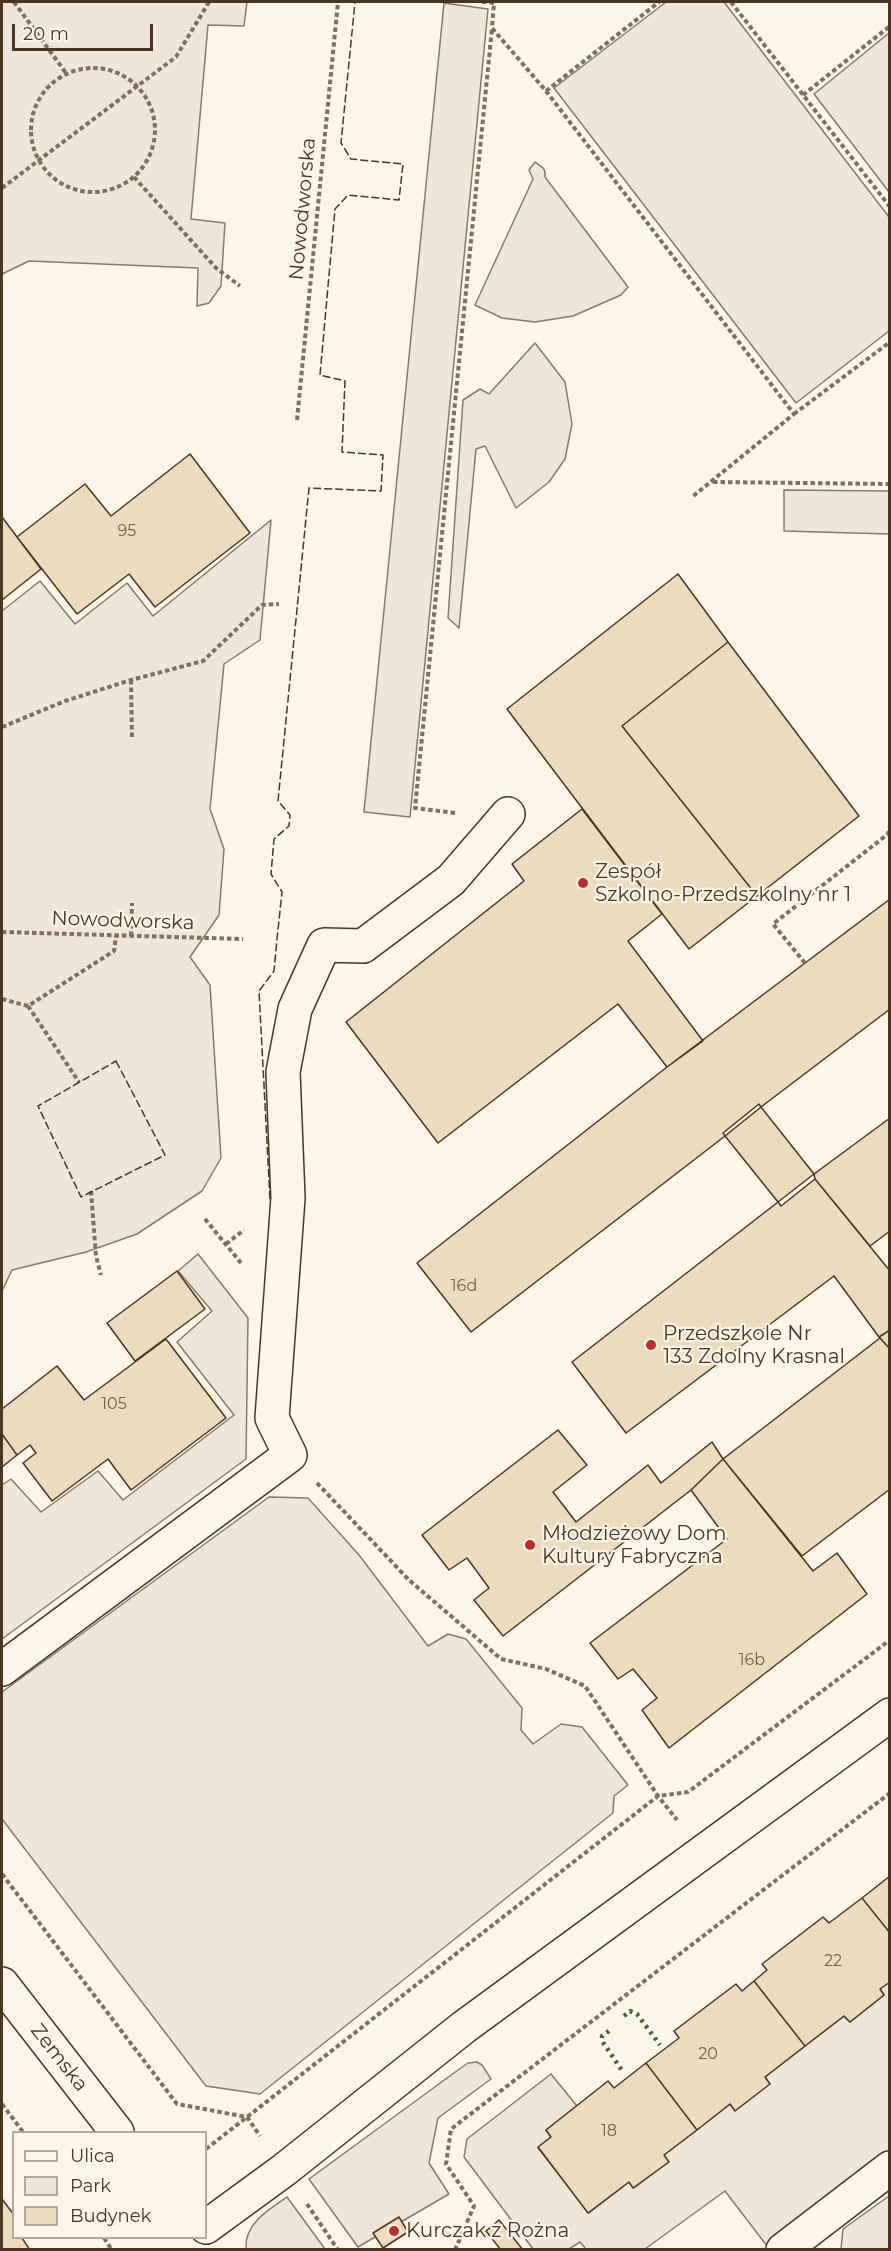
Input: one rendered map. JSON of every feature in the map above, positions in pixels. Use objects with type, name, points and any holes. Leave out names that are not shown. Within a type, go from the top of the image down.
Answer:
[{"type":"street","points":[[2,1669],[290,1455],[272,1418],[288,1198],[283,1072],[295,1009],[324,945],[363,946],[451,880],[508,814]]},
{"type":"street","points":[[207,2226],[284,2170],[464,2027],[890,1715]]},
{"type":"street","name":"Zemska","points":[[2,1984],[115,2131]]},
{"type":"street","points":[[783,2250],[890,2168]]},
{"type":"path","points":[[14,2],[66,73]]},
{"type":"path","points":[[2,188],[176,57],[209,2]]},
{"type":"path","name":"Nowodworska","points":[[297,420],[338,2]]},
{"type":"path","points":[[458,813],[415,808],[492,28],[494,3],[482,2]]},
{"type":"path","points":[[546,91],[659,2]]},
{"type":"path","points":[[731,2],[890,207]]},
{"type":"path","points":[[803,95],[890,26]]},
{"type":"path","points":[[492,28],[546,91],[794,414]]},
{"type":"path","points":[[86,67],[107,69],[127,77],[139,87],[152,109],[156,129],[153,149],[144,167],[135,177],[112,190],[92,193],[72,189],[54,180],[38,161],[32,145],[31,124],[36,103],[48,86],[66,73],[86,67]]},
{"type":"path","points":[[135,177],[216,268],[240,286]]},
{"type":"path","points":[[692,497],[794,414],[890,342]]},
{"type":"path","points":[[712,482],[890,484]]},
{"type":"path","points":[[2,727],[65,701],[203,661],[262,605],[279,604]]},
{"type":"path","points":[[131,680],[132,740]]},
{"type":"path","points":[[805,963],[773,924],[888,834],[890,826]]},
{"type":"path","points":[[131,936],[132,903]]},
{"type":"path","name":"Nowodworska","points":[[2,932],[243,939]]},
{"type":"path","points":[[28,1005],[114,951],[116,936]]},
{"type":"path","points":[[2,999],[28,1005],[79,1082]]},
{"type":"path","points":[[91,1191],[96,1256],[101,1275]]},
{"type":"path","points":[[290,1455],[409,1580],[501,1659],[546,1669],[585,1686],[658,1796],[702,1852]]},
{"type":"path","points":[[207,2148],[658,1796],[688,1792],[890,1640]]},
{"type":"path","points":[[455,2250],[474,2206],[446,2164],[451,2128],[890,1793]]},
{"type":"path","points":[[2,1874],[177,2104],[247,2117],[338,2250]]},
{"type":"path","points":[[2,2104],[22,2131]]},
{"type":"green space","points":[[2,2],[247,2],[244,26],[208,25],[191,219],[225,223],[221,286],[209,303],[197,306],[198,268],[29,261],[2,274]]},
{"type":"green space","points":[[666,2],[724,2],[889,217],[889,331],[796,403],[554,88]]},
{"type":"green space","points":[[444,3],[488,9],[410,817],[364,812]]},
{"type":"green space","points":[[889,33],[889,192],[814,94]]},
{"type":"green space","points":[[535,162],[543,168],[545,177],[628,287],[621,295],[573,316],[535,322],[502,318],[475,305],[533,179],[529,170]]},
{"type":"green space","points":[[535,343],[565,382],[572,424],[565,459],[549,482],[516,508],[485,446],[476,449],[459,628],[448,618],[463,400],[480,389],[489,394]]},
{"type":"green space","points":[[784,490],[889,491],[889,534],[784,531]]},
{"type":"green space","points":[[271,520],[260,640],[224,664],[210,809],[224,849],[219,915],[190,957],[210,985],[221,1158],[202,1191],[137,1234],[86,1252],[12,1270],[2,1291],[2,611],[40,581],[75,624],[127,583],[153,616]]},
{"type":"green space","points":[[198,1254],[248,1318],[246,1459],[2,1639],[2,1485],[11,1479],[41,1512],[98,1471],[123,1500],[234,1415],[177,1342],[212,1311],[178,1271]]},
{"type":"green space","points":[[269,1497],[308,1498],[359,1555],[428,1646],[448,1634],[466,1639],[522,1708],[521,1730],[533,1744],[561,1724],[582,1727],[628,1785],[614,1796],[613,1813],[260,2094],[206,2086],[2,1819],[2,1692]]},
{"type":"green space","points":[[889,1982],[889,2151],[767,2246],[725,2191],[645,2249],[586,2249],[580,2242],[569,2249],[533,2249],[464,2157],[467,2139],[551,2074],[577,2106],[546,2130],[551,2137],[538,2148],[589,2213],[629,2182],[634,2188],[668,2162],[664,2155],[730,2104],[735,2110],[765,2077],[844,2016],[850,2022],[884,1995],[880,1989]]},
{"type":"green space","points":[[477,2062],[482,2065],[491,2079],[438,2118],[429,2163],[449,2194],[358,2247],[309,2179],[468,2063]]},
{"type":"green space","points":[[889,2196],[889,2249],[841,2249],[843,2229]]},
{"type":"green space","points":[[287,2197],[325,2249],[246,2249],[246,2240],[253,2225]]},
{"type":"building","points":[[190,454],[250,533],[155,607],[129,574],[77,614],[17,537],[85,484],[111,516]]},
{"type":"building","points":[[2,517],[41,569],[2,600]]},
{"type":"building","points":[[678,574],[728,642],[622,726],[757,896],[689,949],[507,709]]},
{"type":"building","points":[[728,642],[859,816],[757,896],[622,726]]},
{"type":"building","points":[[582,809],[662,914],[628,941],[703,1041],[667,1067],[618,1004],[438,1143],[346,1022],[524,881],[512,864]]},
{"type":"building","points":[[890,899],[890,1009],[761,1107],[759,1104],[723,1133],[725,1136],[471,1332],[417,1263],[667,1067]]},
{"type":"building","points":[[761,1107],[814,1174],[778,1202],[725,1136]]},
{"type":"building","points":[[890,1118],[890,1231],[870,1246],[815,1179],[814,1174]]},
{"type":"building","points":[[815,1179],[890,1271],[890,1330],[879,1337],[834,1276],[626,1433],[572,1362],[778,1202],[781,1206]]},
{"type":"building","points":[[177,1271],[205,1309],[135,1361],[107,1323]]},
{"type":"building","points":[[890,1330],[890,1349],[879,1337]]},
{"type":"building","points":[[880,1338],[890,1349],[890,1489],[802,1556],[723,1459]]},
{"type":"building","points":[[166,1339],[226,1418],[131,1490],[108,1459],[52,1501],[23,1463],[36,1453],[30,1445],[17,1455],[2,1434],[2,1409],[57,1366],[84,1400]]},
{"type":"building","points":[[558,1430],[587,1465],[553,1492],[576,1522],[648,1465],[661,1483],[712,1442],[723,1459],[691,1490],[503,1636],[474,1600],[489,1588],[467,1558],[449,1570],[422,1535]]},
{"type":"building","points":[[2,1434],[17,1455],[2,1467]]},
{"type":"building","points":[[723,1459],[813,1571],[837,1553],[867,1594],[669,1748],[642,1710],[657,1698],[633,1669],[618,1679],[590,1643],[727,1539],[691,1490]]},
{"type":"building","points":[[890,1876],[890,1933],[862,1898]]},
{"type":"building","points":[[862,1898],[890,1933],[890,1982],[880,1989],[884,1995],[850,2022],[844,2016],[805,2046],[754,1981],[767,1970],[762,1964],[823,1917],[829,1923]]},
{"type":"building","points":[[754,1981],[805,2046],[765,2077],[770,2084],[735,2111],[730,2104],[697,2130],[646,2063],[679,2038],[674,2031],[736,1984],[742,1991]]},
{"type":"building","points":[[646,2063],[697,2130],[664,2155],[669,2162],[633,2188],[629,2182],[588,2213],[538,2147],[551,2137],[546,2130],[608,2081],[614,2088]]},
{"type":"building","points":[[2,2199],[12,2212],[12,2239],[23,2239],[30,2250],[2,2250]]},
{"type":"building","points":[[399,2217],[408,2232],[383,2248],[373,2233]]},
{"type":"building","points":[[499,2220],[523,2250],[501,2250],[486,2231]]},
{"type":"hedge","points":[[624,2016],[630,2011],[637,2014],[660,2045]]},
{"type":"hedge","points":[[609,2031],[602,2036],[602,2041],[623,2072]]},
{"type":"fence","points":[[270,1199],[259,991],[274,971],[282,892],[271,874],[274,839],[289,826],[290,815],[278,801],[309,488],[381,491],[383,455],[342,452],[345,381],[320,375],[335,209],[348,195],[399,200],[403,164],[351,159],[341,143],[355,2]]},
{"type":"fence","points":[[116,1061],[165,1155],[81,1197],[38,1106],[116,1061]]},
{"type":"place","name":"Zespół Szkolno-Przedszkolny nr 1","points":[[583,883]]},
{"type":"place","name":"Przedszkole Nr 133 Zdolny Krasnal","points":[[651,1345]]},
{"type":"place","name":"Młodzieżowy Dom Kultury Fabryczna","points":[[530,1545]]},
{"type":"place","name":"Kurczak z Rożna","points":[[394,2231]]}]
